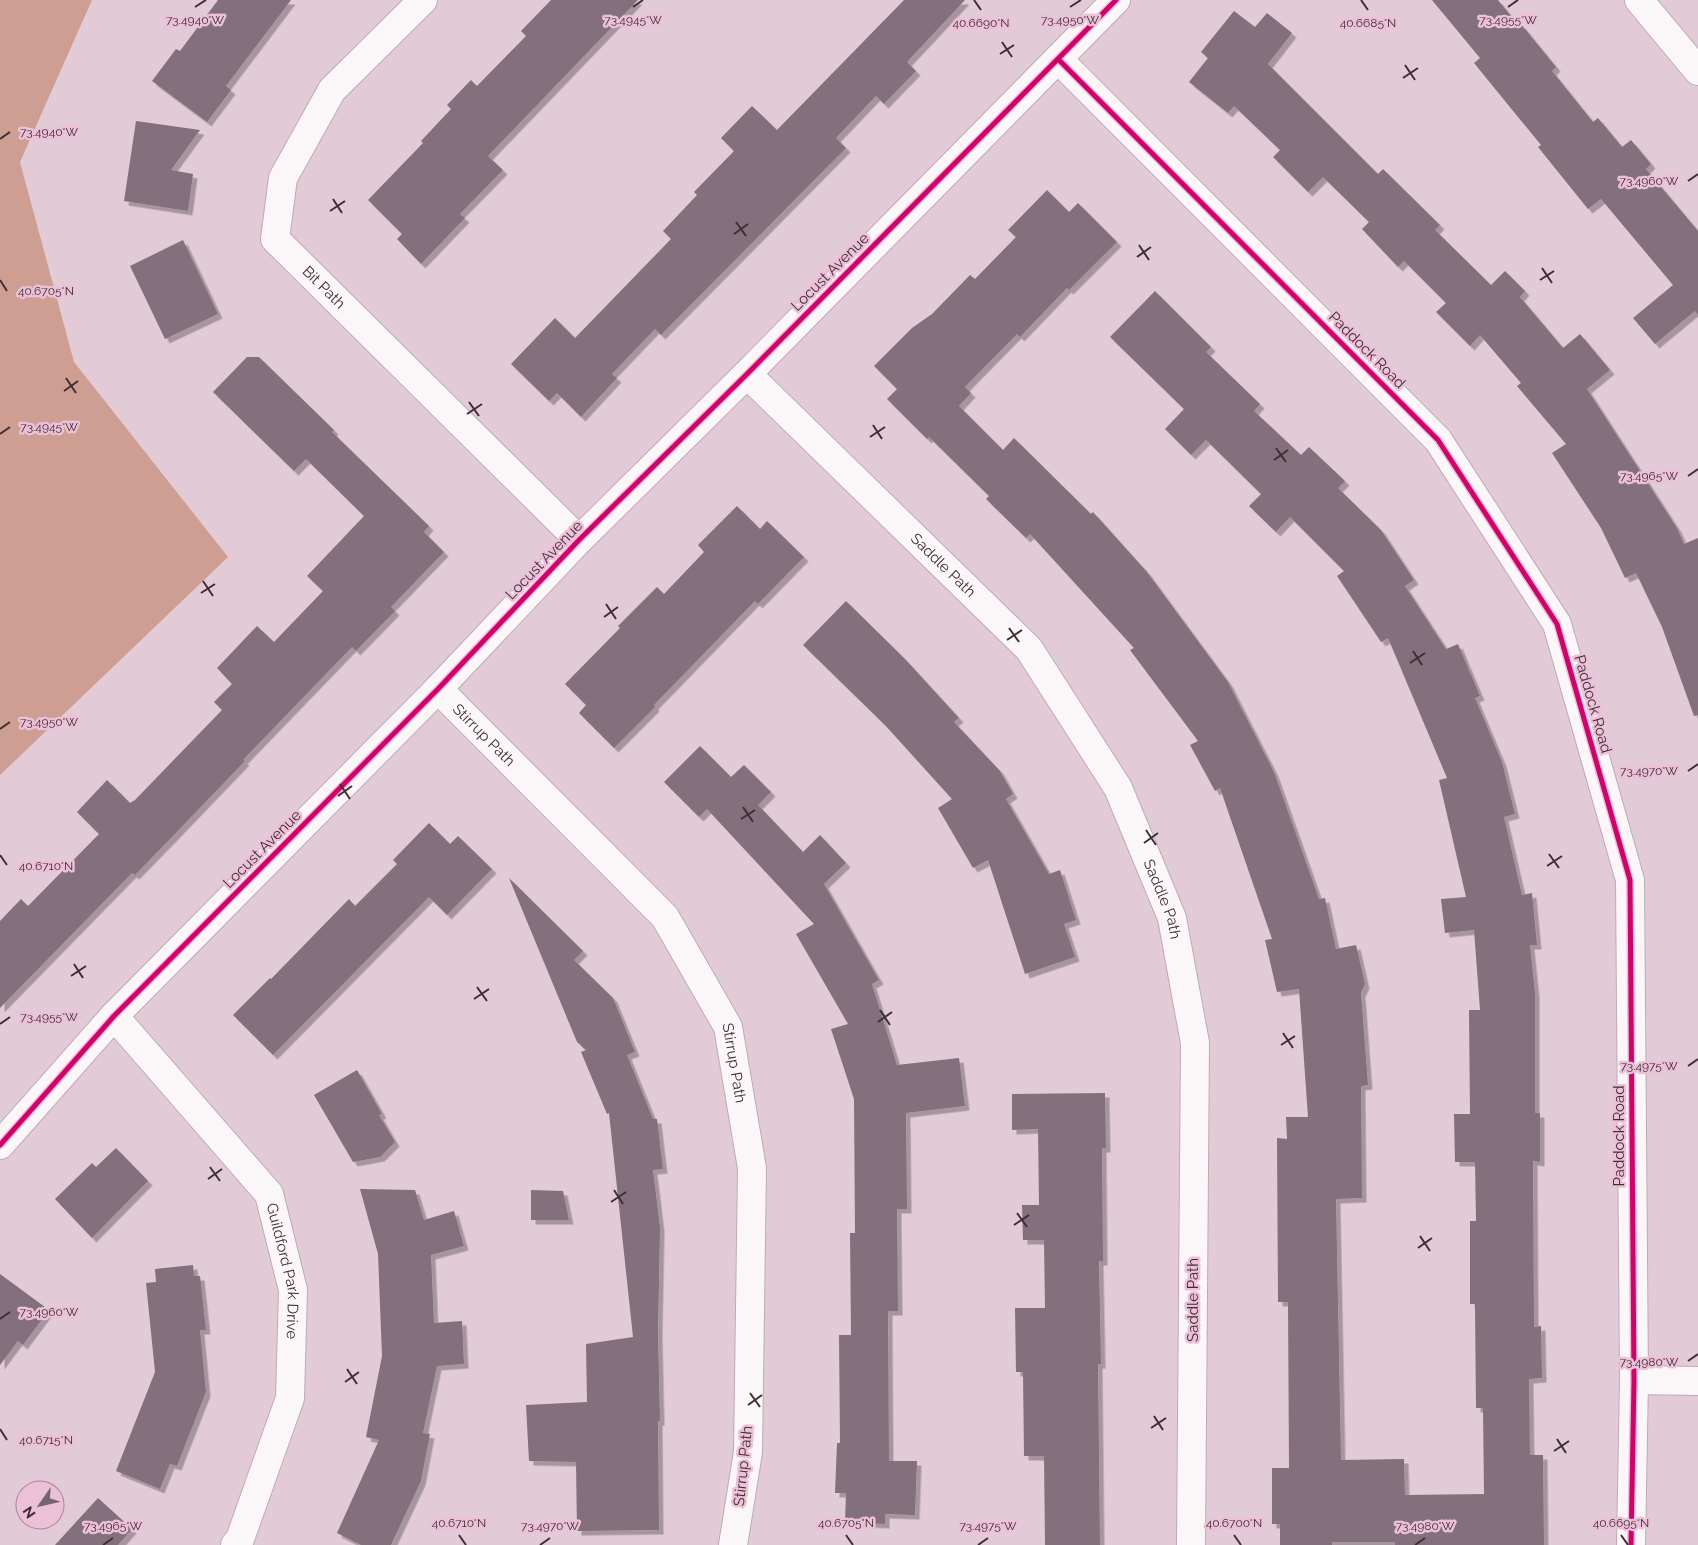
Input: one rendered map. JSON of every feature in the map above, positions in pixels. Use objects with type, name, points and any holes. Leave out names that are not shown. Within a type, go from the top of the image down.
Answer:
[{"type":"street","name":"Bit Path","points":[[423,0],[332,90],[283,178],[275,240],[579,540]]},
{"type":"street","name":"Locust Avenue","points":[[0,1145],[114,1016],[438,690],[579,540],[747,374],[1116,0]]},
{"type":"street","points":[[1639,0],[1698,71]]},
{"type":"street","name":"Paddock Road","points":[[1058,59],[1438,440],[1557,624],[1630,880],[1634,1380],[1631,1545]]},
{"type":"street","name":"Saddle Path","points":[[747,374],[1029,649],[1118,788],[1172,918],[1194,1043],[1191,1545]]},
{"type":"street","name":"Stirrup Path","points":[[438,690],[665,917],[728,1028],[752,1168],[748,1452],[733,1545]]},
{"type":"street","name":"Guildford Park Drive","points":[[114,1016],[269,1194],[293,1290],[290,1398],[240,1539],[235,1545]]},
{"type":"street","points":[[1634,1380],[1698,1381]]},
{"type":"shaded area","points":[[0,0],[92,0],[20,162],[74,362],[228,557],[0,775]]},
{"type":"building","points":[[218,0],[291,0],[226,86],[231,90],[207,122],[152,81],[176,49],[180,51]]},
{"type":"building","points":[[551,0],[638,0],[488,156],[503,170],[460,214],[465,218],[421,264],[397,239],[402,234],[368,200],[423,143],[421,141],[451,109],[447,105],[471,80],[477,86],[526,36],[521,31]]},
{"type":"building","points":[[904,0],[965,0],[907,62],[916,71],[884,104],[876,96],[836,138],[846,148],[661,335],[655,329],[612,374],[617,378],[581,417],[557,393],[549,401],[511,364],[555,318],[575,338],[671,239],[663,231],[697,195],[694,192],[734,151],[721,138],[752,106],[777,130]]},
{"type":"building","points":[[1432,0],[1498,0],[1519,26],[1521,24],[1556,67],[1552,71],[1593,122],[1598,118],[1622,147],[1631,140],[1651,164],[1646,169],[1698,231],[1698,315],[1695,311],[1655,344],[1633,318],[1673,285],[1601,199],[1588,209],[1538,147],[1541,145],[1474,63],[1480,58]]},
{"type":"building","points":[[1234,11],[1255,27],[1267,13],[1292,33],[1268,64],[1378,174],[1383,169],[1440,225],[1435,230],[1491,285],[1505,271],[1525,291],[1520,297],[1563,348],[1580,334],[1610,370],[1587,389],[1677,528],[1684,544],[1698,538],[1698,715],[1694,716],[1662,627],[1636,573],[1625,578],[1601,528],[1552,453],[1566,444],[1517,386],[1521,383],[1480,335],[1470,346],[1436,312],[1446,303],[1404,261],[1398,267],[1362,229],[1369,222],[1323,177],[1308,192],[1273,157],[1280,150],[1234,106],[1228,113],[1189,82],[1208,58],[1201,52]]},
{"type":"building","points":[[136,121],[200,130],[171,170],[193,174],[188,211],[124,201]]},
{"type":"building","points":[[1047,190],[1069,212],[1078,203],[1117,242],[1069,290],[1067,288],[1020,337],[1017,334],[965,387],[971,393],[959,406],[1003,450],[1014,438],[1091,514],[1093,512],[1147,572],[1228,682],[1274,772],[1319,899],[1325,898],[1336,949],[1356,945],[1365,984],[1361,993],[1368,1085],[1361,1086],[1362,1198],[1336,1199],[1341,1460],[1404,1459],[1405,1495],[1484,1494],[1483,1408],[1476,1408],[1475,1304],[1470,1304],[1470,1221],[1476,1221],[1475,1162],[1455,1162],[1454,1114],[1470,1114],[1469,1010],[1480,1010],[1474,930],[1445,933],[1441,899],[1466,897],[1439,780],[1447,778],[1388,638],[1381,642],[1337,576],[1344,571],[1290,517],[1276,532],[1249,506],[1261,494],[1206,440],[1191,455],[1165,429],[1184,409],[1110,337],[1155,291],[1211,347],[1206,352],[1260,404],[1254,411],[1301,455],[1309,447],[1345,481],[1338,488],[1381,530],[1414,580],[1405,586],[1446,649],[1458,644],[1480,696],[1475,698],[1502,762],[1515,814],[1504,817],[1522,895],[1532,893],[1537,945],[1530,945],[1535,993],[1535,1113],[1540,1113],[1540,1162],[1533,1161],[1534,1327],[1541,1326],[1542,1378],[1529,1379],[1530,1455],[1543,1455],[1544,1545],[1395,1545],[1395,1542],[1332,1542],[1332,1545],[1280,1545],[1280,1524],[1272,1524],[1272,1468],[1289,1468],[1288,1302],[1278,1302],[1277,1138],[1287,1139],[1286,1117],[1308,1117],[1299,989],[1277,992],[1265,940],[1272,939],[1220,788],[1215,791],[1190,745],[1198,741],[1130,650],[1134,648],[1030,534],[1026,538],[986,499],[989,496],[887,399],[897,389],[874,366],[912,328],[932,314],[970,275],[975,279],[1016,237],[1008,230]]},
{"type":"building","points":[[183,240],[218,314],[165,339],[130,266]]},
{"type":"building","points":[[247,357],[259,357],[334,430],[332,432],[429,526],[424,532],[444,552],[391,607],[395,611],[356,651],[352,647],[135,875],[132,873],[0,1008],[0,921],[21,899],[28,906],[99,834],[77,812],[107,780],[130,803],[135,800],[222,710],[214,702],[232,684],[217,668],[257,626],[274,642],[323,591],[307,576],[364,516],[306,459],[294,471],[213,392]]},
{"type":"building","points":[[737,506],[760,529],[767,521],[804,557],[758,604],[755,601],[614,748],[579,713],[586,705],[565,684],[657,587],[664,594],[704,552],[698,545]]},
{"type":"building","points":[[846,601],[905,659],[959,718],[954,722],[1000,771],[1013,794],[1006,799],[1049,874],[1060,870],[1076,920],[1064,924],[1075,957],[1025,974],[988,860],[973,868],[938,808],[952,799],[885,725],[803,645]]},
{"type":"building","points":[[700,746],[731,777],[744,765],[771,792],[758,805],[803,852],[820,835],[846,863],[824,884],[879,980],[872,984],[897,1065],[959,1058],[965,1106],[906,1113],[907,1209],[897,1209],[898,1311],[888,1311],[889,1461],[917,1461],[915,1515],[885,1514],[885,1524],[845,1522],[846,1493],[835,1493],[837,1443],[840,1443],[839,1335],[851,1335],[850,1233],[855,1233],[854,1099],[831,1029],[848,1024],[796,934],[814,924],[707,809],[699,817],[664,782]]},
{"type":"building","points":[[429,823],[450,844],[458,836],[492,869],[447,915],[429,897],[273,1055],[233,1015],[349,899],[355,906],[397,864],[393,860]]},
{"type":"building","points":[[509,878],[583,951],[574,960],[613,998],[635,1052],[627,1055],[653,1119],[657,1119],[663,1169],[653,1170],[660,1227],[658,1333],[660,1421],[658,1421],[659,1530],[577,1531],[576,1462],[529,1461],[526,1405],[587,1402],[586,1344],[633,1337],[609,1113],[607,1114],[581,1052],[586,1050],[577,1042]]},
{"type":"building","points":[[357,1070],[382,1114],[379,1115],[395,1142],[380,1157],[353,1162],[314,1095]]},
{"type":"building","points":[[1105,1093],[1106,1148],[1102,1148],[1103,1261],[1099,1261],[1101,1364],[1098,1364],[1100,1545],[1045,1545],[1044,1456],[1024,1456],[1023,1372],[1016,1372],[1015,1308],[1045,1308],[1044,1240],[1023,1240],[1022,1205],[1039,1205],[1038,1129],[1012,1130],[1012,1094]]},
{"type":"building","points":[[116,1148],[148,1181],[92,1238],[55,1199],[92,1163],[96,1167]]},
{"type":"building","points":[[360,1189],[415,1190],[424,1220],[454,1211],[464,1246],[431,1255],[434,1323],[462,1321],[464,1364],[437,1366],[423,1433],[430,1434],[421,1481],[391,1545],[361,1545],[337,1533],[379,1440],[366,1437],[382,1356],[378,1254]]},
{"type":"building","points":[[531,1190],[563,1191],[569,1220],[531,1220]]},
{"type":"building","points":[[193,1265],[194,1276],[200,1276],[206,1330],[200,1330],[206,1392],[177,1466],[170,1464],[160,1489],[116,1471],[155,1372],[146,1283],[156,1282],[155,1269]]},
{"type":"building","points":[[0,1274],[49,1310],[23,1345],[18,1341],[0,1365]]},
{"type":"building","points":[[98,1498],[132,1529],[118,1545],[55,1545]]},
{"type":"cycle path","points":[[0,1145],[114,1016],[438,689],[579,540],[747,374],[1116,0]]},
{"type":"cycle path","points":[[1058,59],[1438,440],[1557,624],[1630,880],[1634,1380],[1631,1545]]}]
